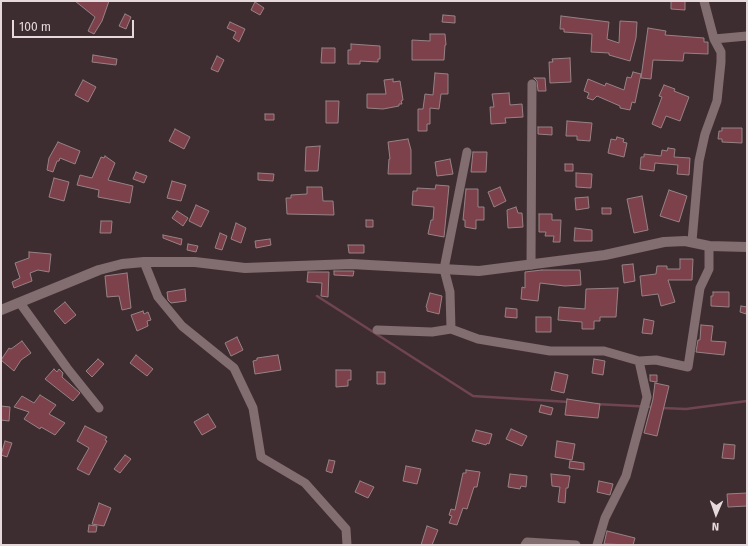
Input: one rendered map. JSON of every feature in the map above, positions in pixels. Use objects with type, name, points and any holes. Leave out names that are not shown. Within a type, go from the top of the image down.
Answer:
[{"type":"street","points":[[692,241],[701,149],[715,106],[720,84],[720,52],[714,39],[704,1]]},
{"type":"street","points":[[714,39],[747,36]]},
{"type":"street","points":[[531,265],[532,84]]},
{"type":"street","points":[[451,329],[450,292],[444,269],[467,152]]},
{"type":"street","points":[[1,310],[98,270],[122,264],[144,262],[196,262],[245,268],[351,264],[479,271],[605,255],[664,242],[692,241],[709,246],[747,247]]},
{"type":"street","points":[[377,330],[432,332],[451,329],[478,339],[550,350],[604,351],[639,361],[656,360],[688,368],[700,288],[708,269],[709,246]]},
{"type":"street","points":[[144,262],[158,297],[182,326],[234,368],[253,408],[261,457],[305,483],[346,529],[346,545]]},
{"type":"street","points":[[20,303],[67,368],[99,408]]},
{"type":"street","points":[[597,545],[605,518],[626,476],[647,397],[639,361]]},
{"type":"street","points":[[525,545],[527,542],[576,545]]},
{"type":"building","points":[[75,1],[109,1],[102,21],[94,34],[88,31],[95,17]]},
{"type":"building","points":[[671,1],[685,1],[685,10],[671,9]]},
{"type":"building","points":[[255,2],[264,8],[260,15],[251,10]]},
{"type":"building","points":[[125,14],[131,17],[126,29],[119,26]]},
{"type":"building","points":[[443,15],[455,16],[455,23],[442,22]]},
{"type":"building","points":[[561,16],[609,22],[607,39],[619,43],[620,21],[637,22],[636,38],[630,61],[609,55],[609,53],[591,52],[592,34],[564,32],[564,29],[560,29]]},
{"type":"building","points":[[230,22],[245,29],[239,42],[233,38],[236,32],[227,28]]},
{"type":"building","points":[[648,28],[666,31],[665,35],[704,38],[704,42],[708,42],[708,54],[684,53],[683,61],[653,60],[651,79],[641,78]]},
{"type":"building","points":[[430,34],[445,34],[446,45],[444,60],[412,60],[412,40],[430,41]]},
{"type":"building","points":[[351,44],[380,46],[380,59],[378,59],[378,62],[360,61],[360,64],[348,64],[348,50],[351,50]]},
{"type":"building","points":[[322,48],[335,48],[335,63],[321,63]]},
{"type":"building","points":[[93,55],[117,59],[116,65],[92,62]]},
{"type":"building","points":[[217,56],[224,60],[218,72],[211,69]]},
{"type":"building","points":[[570,58],[571,82],[550,83],[549,62],[553,62],[552,59]]},
{"type":"building","points":[[633,72],[641,74],[635,103],[632,102],[630,110],[620,108],[620,106],[597,96],[593,100],[587,98],[589,93],[584,91],[588,79],[605,86],[606,83],[624,90],[627,77],[631,78]]},
{"type":"building","points":[[435,73],[448,74],[448,94],[441,94],[439,109],[430,108],[430,124],[427,124],[427,131],[418,131],[418,109],[423,109],[425,94],[433,95]]},
{"type":"building","points":[[534,78],[545,78],[546,91],[538,91],[537,81]]},
{"type":"building","points":[[393,79],[393,82],[400,81],[403,100],[401,101],[402,104],[383,109],[367,108],[367,94],[386,94],[384,80]]},
{"type":"building","points":[[83,80],[96,87],[88,102],[75,95]]},
{"type":"building","points":[[664,85],[689,97],[680,121],[666,116],[661,128],[652,124],[662,97],[659,96]]},
{"type":"building","points":[[509,93],[510,105],[522,104],[523,117],[505,118],[506,123],[491,124],[490,107],[494,107],[492,94]]},
{"type":"building","points":[[326,101],[339,101],[338,123],[326,123]]},
{"type":"building","points":[[265,114],[274,114],[274,120],[265,120]]},
{"type":"building","points":[[567,121],[592,123],[590,141],[577,140],[577,136],[566,136]]},
{"type":"building","points":[[538,127],[552,127],[552,135],[538,134]]},
{"type":"building","points":[[722,128],[742,128],[742,143],[722,142],[722,139],[718,139],[719,131],[722,131]]},
{"type":"building","points":[[175,129],[190,137],[184,149],[169,141]]},
{"type":"building","points":[[617,137],[624,139],[623,142],[627,143],[624,157],[608,153],[611,139],[616,140]]},
{"type":"building","points":[[408,139],[411,150],[411,174],[388,174],[390,159],[388,142]]},
{"type":"building","points":[[58,142],[80,151],[75,164],[60,158],[59,161],[57,161],[53,172],[47,170],[49,158]]},
{"type":"building","points":[[320,146],[318,171],[305,171],[306,147]]},
{"type":"building","points":[[668,148],[675,149],[674,157],[690,158],[689,175],[677,174],[678,165],[655,163],[654,171],[640,169],[641,157],[644,157],[644,154],[661,156],[662,150],[667,151]]},
{"type":"building","points":[[473,152],[487,152],[486,172],[471,172]]},
{"type":"building","points":[[105,156],[115,163],[108,180],[133,186],[130,203],[98,197],[99,190],[77,185],[80,175],[92,178],[101,157],[104,158]]},
{"type":"building","points":[[450,159],[453,174],[437,176],[435,162]]},
{"type":"building","points":[[565,164],[573,164],[573,171],[565,171]]},
{"type":"building","points":[[136,172],[147,176],[144,183],[133,179]]},
{"type":"building","points":[[258,173],[274,174],[273,181],[258,180]]},
{"type":"building","points":[[576,173],[592,174],[591,188],[576,187]]},
{"type":"building","points":[[54,178],[69,182],[64,201],[49,197]]},
{"type":"building","points":[[172,181],[186,185],[181,201],[167,198]]},
{"type":"building","points":[[436,185],[449,186],[444,237],[428,234],[431,220],[433,220],[434,207],[412,205],[413,191],[417,191],[417,188],[435,189]]},
{"type":"building","points":[[307,187],[322,187],[323,201],[333,201],[334,215],[287,214],[286,198],[291,198],[291,195],[307,194]]},
{"type":"building","points":[[500,187],[506,201],[494,207],[488,192]]},
{"type":"building","points":[[466,189],[478,189],[478,207],[484,207],[484,220],[476,220],[476,229],[465,227],[465,220],[463,220]]},
{"type":"building","points":[[669,190],[687,196],[679,222],[660,216]]},
{"type":"building","points":[[642,196],[648,230],[634,233],[627,199]]},
{"type":"building","points":[[588,197],[589,208],[576,210],[575,198]]},
{"type":"building","points":[[196,205],[209,211],[201,227],[189,221]]},
{"type":"building","points":[[516,207],[518,213],[522,213],[523,227],[508,228],[507,210]]},
{"type":"building","points":[[602,208],[611,208],[611,214],[602,214]]},
{"type":"building","points":[[177,211],[188,218],[183,226],[172,218]]},
{"type":"building","points":[[539,214],[552,214],[552,220],[561,220],[560,242],[553,242],[554,236],[545,236],[546,232],[539,232]]},
{"type":"building","points":[[366,220],[373,220],[373,227],[366,227]]},
{"type":"building","points":[[101,221],[112,221],[111,233],[100,233]]},
{"type":"building","points":[[236,223],[246,228],[241,243],[231,239]]},
{"type":"building","points":[[575,228],[592,230],[592,241],[574,241]]},
{"type":"building","points":[[220,233],[227,236],[222,250],[215,248]]},
{"type":"building","points":[[163,235],[182,239],[181,245],[163,238]]},
{"type":"building","points":[[270,239],[271,245],[256,248],[255,241]]},
{"type":"building","points":[[188,244],[198,246],[196,252],[187,250]]},
{"type":"building","points":[[348,245],[364,245],[364,253],[349,253]]},
{"type":"building","points":[[29,252],[51,254],[49,272],[38,270],[30,273],[32,281],[14,288],[12,282],[20,278],[15,263],[29,258]]},
{"type":"building","points":[[680,259],[693,259],[692,280],[668,280],[675,302],[661,306],[658,294],[642,296],[640,276],[656,274],[657,266],[667,266],[667,269],[680,269]]},
{"type":"building","points":[[633,264],[635,281],[624,283],[622,265]]},
{"type":"building","points":[[542,270],[580,270],[581,285],[565,286],[540,283],[538,301],[521,299],[522,287],[525,288],[525,272]]},
{"type":"building","points":[[334,271],[354,271],[353,276],[334,275]]},
{"type":"building","points":[[308,272],[329,272],[328,297],[321,296],[322,283],[307,282]]},
{"type":"building","points":[[127,273],[131,308],[122,310],[119,296],[107,297],[105,276]]},
{"type":"building","points":[[618,288],[616,317],[600,317],[600,321],[594,321],[594,329],[582,329],[582,322],[558,320],[559,307],[585,309],[586,289]]},
{"type":"building","points":[[185,289],[186,301],[171,303],[168,300],[167,292]]},
{"type":"building","points":[[713,292],[729,292],[729,307],[711,306],[711,296],[713,296]]},
{"type":"building","points":[[430,293],[442,296],[439,314],[427,311],[426,307]]},
{"type":"building","points":[[65,302],[76,315],[65,324],[54,311]]},
{"type":"building","points":[[741,306],[747,307],[746,314],[740,312]]},
{"type":"building","points":[[506,308],[517,309],[517,318],[505,317]]},
{"type":"building","points":[[143,311],[144,314],[148,312],[151,320],[147,321],[148,326],[137,331],[131,315]]},
{"type":"building","points":[[536,317],[551,317],[551,332],[536,332]]},
{"type":"building","points":[[644,319],[654,321],[652,334],[642,333]]},
{"type":"building","points":[[701,325],[713,326],[711,341],[726,342],[724,355],[696,352],[698,340],[700,340]]},
{"type":"building","points":[[237,337],[243,350],[231,356],[225,343]]},
{"type":"building","points":[[22,341],[31,353],[21,360],[14,371],[1,360],[9,348],[11,349]]},
{"type":"building","points":[[136,355],[153,369],[147,376],[130,363]]},
{"type":"building","points":[[278,355],[281,370],[255,374],[253,361],[257,360],[257,358]]},
{"type":"building","points":[[98,359],[104,364],[92,377],[86,371]]},
{"type":"building","points":[[594,359],[605,361],[603,375],[592,373]]},
{"type":"building","points":[[54,369],[57,372],[59,369],[63,373],[62,377],[80,393],[73,401],[45,379]]},
{"type":"building","points":[[336,370],[351,370],[351,380],[348,380],[348,386],[336,387]]},
{"type":"building","points":[[377,372],[385,372],[385,384],[377,384]]},
{"type":"building","points":[[555,372],[568,375],[564,393],[551,390]]},
{"type":"building","points":[[650,375],[657,375],[657,382],[650,381]]},
{"type":"building","points":[[655,383],[669,386],[657,436],[644,433],[653,399]]},
{"type":"building","points":[[40,395],[56,405],[49,414],[65,423],[55,435],[41,427],[40,429],[24,419],[29,412],[14,407],[22,396],[34,403]]},
{"type":"building","points":[[567,399],[600,404],[598,418],[565,415]]},
{"type":"building","points":[[541,405],[553,408],[551,415],[539,412]]},
{"type":"building","points":[[1,406],[10,407],[9,421],[1,420]]},
{"type":"building","points":[[208,414],[216,427],[202,435],[194,422]]},
{"type":"building","points":[[85,426],[107,437],[105,440],[107,441],[89,475],[77,469],[89,448],[77,441]]},
{"type":"building","points":[[511,429],[527,436],[522,446],[506,439]]},
{"type":"building","points":[[476,430],[492,434],[489,444],[487,443],[486,445],[472,441]]},
{"type":"building","points":[[5,441],[12,443],[7,457],[1,455]]},
{"type":"building","points":[[557,441],[575,444],[572,460],[555,457]]},
{"type":"building","points":[[724,444],[735,445],[734,459],[722,458]]},
{"type":"building","points":[[125,455],[131,459],[120,473],[114,469]]},
{"type":"building","points":[[329,460],[335,461],[332,473],[326,471]]},
{"type":"building","points":[[570,461],[584,463],[584,470],[569,468]]},
{"type":"building","points":[[406,466],[421,469],[417,484],[403,481]]},
{"type":"building","points":[[466,470],[480,472],[477,487],[474,487],[467,509],[463,508],[457,525],[449,523],[452,516],[449,515],[451,509],[455,510],[463,473],[466,473]]},
{"type":"building","points":[[510,474],[527,476],[526,487],[521,486],[520,489],[508,487]]},
{"type":"building","points":[[551,474],[570,476],[568,488],[566,488],[565,503],[558,502],[560,487],[552,486]]},
{"type":"building","points":[[360,481],[374,487],[368,498],[355,492]]},
{"type":"building","points":[[599,481],[613,484],[610,495],[597,492]]},
{"type":"building","points":[[747,493],[747,506],[728,507],[727,494]]},
{"type":"building","points":[[99,503],[111,508],[104,526],[92,524]]},
{"type":"building","points":[[89,525],[97,526],[96,532],[88,532]]},
{"type":"building","points":[[427,526],[438,530],[432,545],[421,545]]},
{"type":"building","points":[[607,531],[635,538],[633,545],[604,544]]},
{"type":"waterway","points":[[317,296],[473,396],[569,402]]},
{"type":"waterway","points":[[662,408],[686,409],[747,401]]},
{"type":"waterway","points":[[596,404],[653,407]]}]
